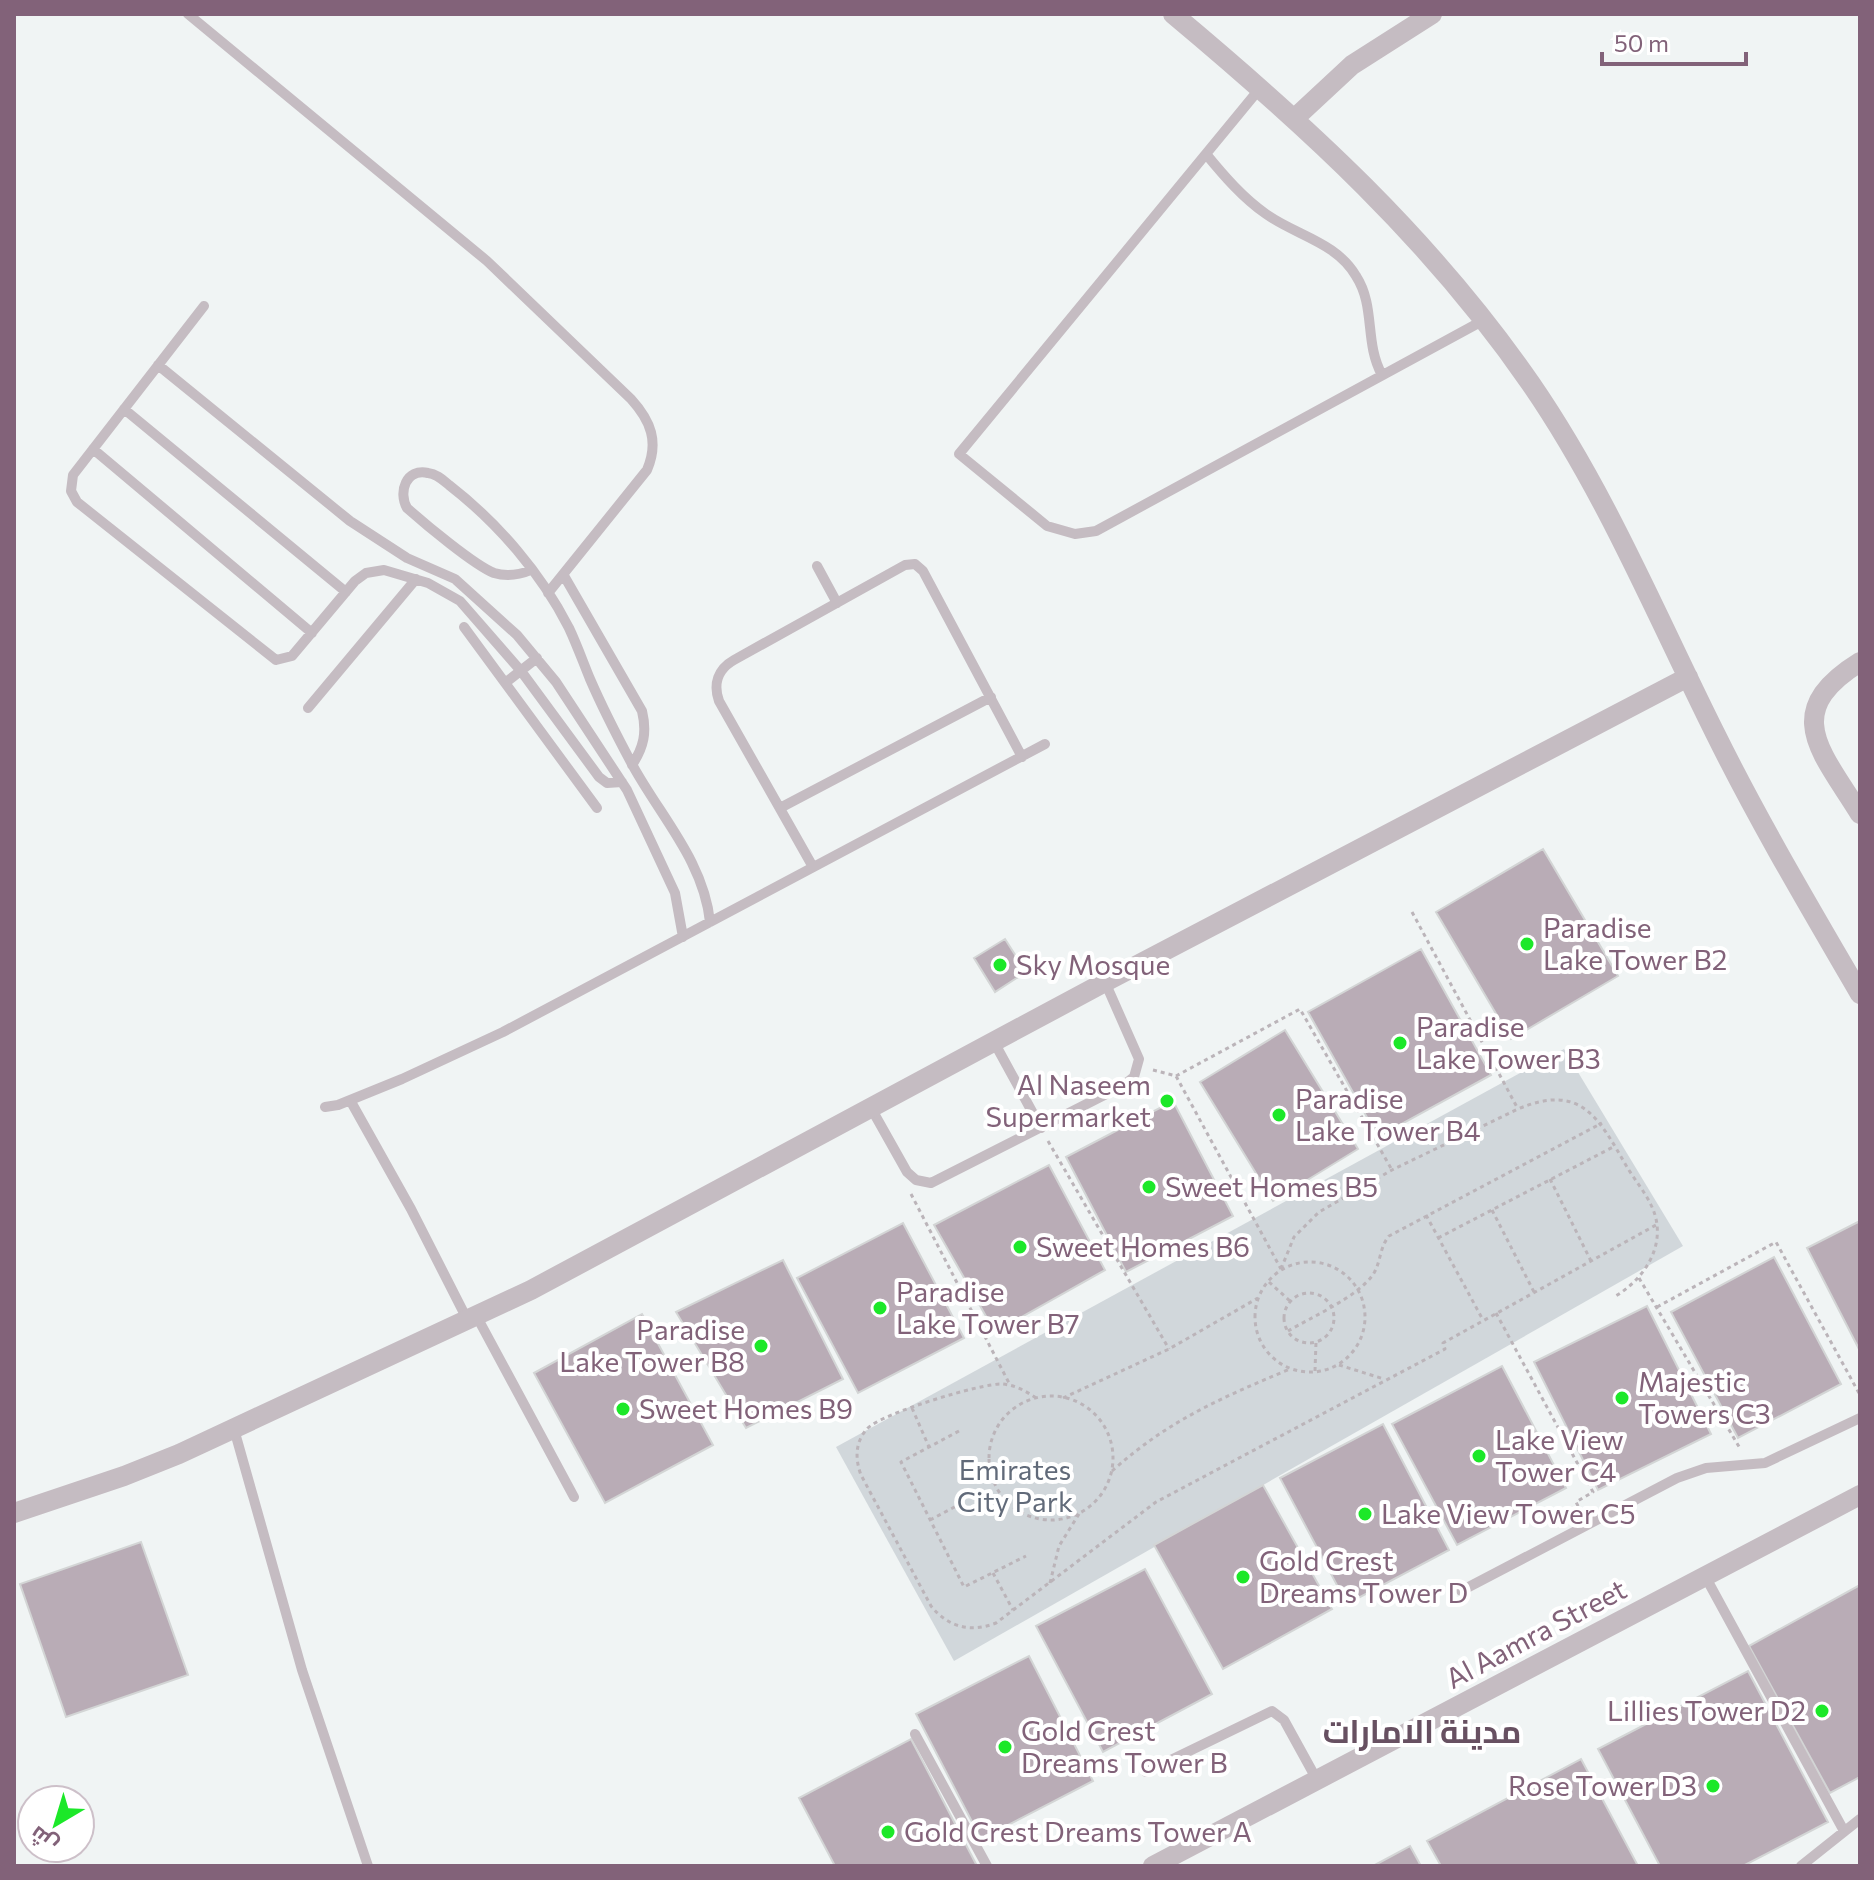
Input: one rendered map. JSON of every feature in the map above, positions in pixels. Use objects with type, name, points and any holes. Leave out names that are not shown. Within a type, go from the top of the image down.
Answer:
[{"type":"street","points":[[1173,14],[1295,118],[1402,223],[1484,320],[1532,385],[1590,481],[1641,577],[1765,830],[1860,994]]},
{"type":"street","points":[[1295,118],[1352,65],[1432,14]]},
{"type":"street","points":[[1860,662],[1826,688],[1816,705],[1813,725],[1818,744],[1860,814]]},
{"type":"street","points":[[14,1513],[124,1476],[473,1319],[609,1250],[1105,982],[1688,677]]},
{"type":"street","name":"Al Aamra Street","points":[[1153,1866],[1860,1495]]},
{"type":"lane","points":[[188,14],[487,261],[646,417],[654,449],[647,470],[548,593]]},
{"type":"lane","points":[[1261,87],[959,454],[1047,526],[1065,533],[1085,534],[1105,527],[1484,320]]},
{"type":"lane","points":[[1206,154],[1256,206],[1281,224],[1331,249],[1350,266],[1367,299],[1370,345],[1382,375]]},
{"type":"lane","points":[[204,306],[71,480],[71,491],[77,502],[271,657],[282,660],[292,656],[360,577],[372,571],[384,570],[440,587],[460,601],[521,671],[602,780],[612,784],[622,782]]},
{"type":"lane","points":[[158,365],[350,521],[407,558],[455,579],[491,609],[537,658],[622,782],[675,893],[683,937]]},
{"type":"lane","points":[[124,409],[346,592]]},
{"type":"lane","points":[[93,449],[312,633]]},
{"type":"lane","points":[[531,570],[514,575],[487,569],[407,508],[402,495],[406,481],[425,472],[439,477],[497,529],[531,570],[548,593],[570,630],[632,765],[695,865],[705,893],[710,922]]},
{"type":"lane","points":[[813,867],[719,701],[717,677],[727,664],[905,565],[920,567],[1022,757]]},
{"type":"lane","points":[[817,566],[837,603]]},
{"type":"lane","points":[[563,574],[642,711],[645,733],[639,755],[632,765]]},
{"type":"lane","points":[[308,708],[416,579]]},
{"type":"lane","points":[[464,627],[597,808]]},
{"type":"lane","points":[[505,683],[537,658]]},
{"type":"lane","points":[[780,808],[991,697]]},
{"type":"lane","points":[[574,740],[588,730]]},
{"type":"lane","points":[[325,1107],[350,1100],[503,1032],[1045,744]]},
{"type":"lane","points":[[631,800],[647,790]]},
{"type":"lane","points":[[871,1108],[907,1172],[923,1183],[938,1182],[1129,1082],[1139,1066],[1138,1052],[1105,982]]},
{"type":"lane","points":[[994,1042],[1041,1128]]},
{"type":"lane","points":[[350,1100],[574,1497]]},
{"type":"lane","points":[[1461,1591],[1691,1472],[1751,1466],[1780,1458],[1860,1418]]},
{"type":"lane","points":[[234,1429],[302,1670],[368,1866]]},
{"type":"lane","points":[[1705,1576],[1844,1831]]},
{"type":"lane","points":[[1146,1772],[1272,1711],[1284,1720],[1317,1780]]},
{"type":"lane","points":[[915,1734],[987,1866]]},
{"type":"lane","points":[[1801,1866],[1860,1819]]},
{"type":"path","points":[[1412,912],[1518,1109]]},
{"type":"path","points":[[1139,1066],[1176,1076],[1300,1009],[1392,1170]]},
{"type":"path","points":[[1176,1076],[1281,1269]]},
{"type":"path","points":[[1281,1269],[1288,1247],[1310,1219],[1392,1170],[1518,1109],[1539,1102],[1561,1101],[1583,1108],[1602,1123],[1650,1205],[1656,1225],[1652,1255],[1639,1278],[1614,1297]]},
{"type":"path","points":[[1288,1331],[1358,1289],[1376,1271],[1383,1243],[1389,1236],[1602,1123]]},
{"type":"path","points":[[1041,1128],[1169,1349]]},
{"type":"path","points":[[1438,1238],[1615,1146]]},
{"type":"path","points":[[907,1172],[906,1184],[1009,1385]]},
{"type":"path","points":[[1550,1179],[1591,1261]]},
{"type":"path","points":[[1492,1210],[1534,1292]]},
{"type":"path","points":[[1426,1215],[1483,1320]]},
{"type":"path","points":[[1050,1583],[1059,1546],[1080,1513],[1101,1496],[1112,1471],[1111,1443],[1106,1430],[1089,1409],[1063,1398],[1036,1398],[1009,1385],[989,1385],[885,1417],[867,1428],[857,1447],[861,1475],[938,1614],[955,1626],[976,1629],[996,1623],[1050,1583],[1156,1502],[1445,1349],[1443,1343],[1656,1225]]},
{"type":"path","points":[[1657,1307],[1776,1242],[1860,1395]]},
{"type":"path","points":[[1305,1262],[1318,1262],[1341,1271],[1358,1289],[1365,1313],[1362,1337],[1339,1365],[1315,1372],[1290,1369],[1270,1355],[1257,1334],[1255,1310],[1258,1298],[1268,1281],[1281,1269],[1305,1262]]},
{"type":"path","points":[[1639,1278],[1751,1466]]},
{"type":"path","points":[[1268,1281],[1290,1301]]},
{"type":"path","points":[[1312,1292],[1332,1305],[1335,1320],[1329,1335],[1316,1342],[1300,1341],[1288,1331],[1284,1316],[1290,1301],[1296,1296],[1312,1292]]},
{"type":"path","points":[[1063,1398],[1169,1349],[1258,1298]]},
{"type":"path","points":[[1496,1313],[1593,1492],[1576,1502],[1588,1525]]},
{"type":"path","points":[[1315,1372],[1316,1342]]},
{"type":"path","points":[[1339,1365],[1387,1380]]},
{"type":"path","points":[[1112,1471],[1183,1417],[1290,1369]]},
{"type":"path","points":[[1036,1398],[1011,1411],[995,1433],[989,1460],[996,1486],[1014,1508],[1026,1515],[1053,1520],[1080,1513]]},
{"type":"path","points":[[912,1408],[929,1447]]},
{"type":"path","points":[[959,1431],[901,1462],[964,1587],[1026,1556]]},
{"type":"path","points":[[930,1520],[964,1502]]},
{"type":"path","points":[[993,1573],[1013,1610]]},
{"type":"green space","name":"Emirates City Park","points":[[1564,1049],[1683,1246],[954,1661],[836,1447]]},
{"type":"building","name":"Paradise Lake Tower B2","points":[[1543,849],[1618,976],[1511,1039],[1436,912]]},
{"type":"building","name":"Sky Mosque","points":[[1005,939],[1026,972],[995,992],[974,958]]},
{"type":"building","name":"Paradise Lake Tower B3","points":[[1421,949],[1491,1075],[1378,1137],[1308,1012]]},
{"type":"building","name":"Paradise Lake Tower B4","points":[[1285,1030],[1358,1149],[1273,1201],[1200,1082]]},
{"type":"building","name":"Sweet Homes B5","points":[[1173,1101],[1233,1216],[1126,1272],[1066,1157]]},
{"type":"building","name":"Sweet Homes B6","points":[[1049,1165],[1105,1270],[995,1332],[934,1225]]},
{"type":"building","points":[[1860,1221],[1860,1351],[1807,1248]]},
{"type":"building","name":"Paradise Lake Tower B7","points":[[903,1223],[964,1338],[858,1393],[797,1278]]},
{"type":"building","points":[[1774,1257],[1841,1384],[1738,1438],[1671,1312]]},
{"type":"building","name":"Paradise Lake Tower B8","points":[[783,1260],[843,1379],[746,1428],[676,1312]]},
{"type":"building","name":"Majestic Towers C3","points":[[1647,1306],[1711,1434],[1598,1490],[1534,1362]]},
{"type":"building","name":"Sweet Homes B9","points":[[642,1314],[713,1445],[605,1503],[534,1373]]},
{"type":"building","name":"Lake View Tower C4","points":[[1502,1366],[1566,1488],[1457,1545],[1392,1424]]},
{"type":"building","name":"Lake View Tower C5","points":[[1383,1424],[1449,1550],[1347,1604],[1280,1478]]},
{"type":"building","name":"Gold Crest Dreams Tower D","points":[[1263,1485],[1332,1609],[1223,1669],[1154,1545]]},
{"type":"building","points":[[141,1542],[188,1675],[66,1717],[20,1584]]},
{"type":"building","points":[[1145,1569],[1212,1694],[1103,1752],[1036,1626]]},
{"type":"building","name":"Lillies Tower D2","points":[[1860,1585],[1860,1777],[1830,1793],[1749,1646]]},
{"type":"building","name":"Gold Crest Dreams Tower B","points":[[1029,1656],[1093,1781],[981,1839],[916,1714]]},
{"type":"building","name":"Rose Tower D3","points":[[1748,1671],[1828,1822],[1743,1866],[1660,1866],[1598,1749]]},
{"type":"building","name":"Gold Crest Dreams Tower A","points":[[911,1739],[977,1866],[835,1866],[799,1798]]},
{"type":"building","points":[[1581,1759],[1638,1866],[1441,1866],[1427,1841]]},
{"type":"building","points":[[1410,1846],[1421,1866],[1373,1866]]},
{"type":"place","name":"Paradise Lake Tower B2","points":[[1527,944]]},
{"type":"place","name":"Sky Mosque","points":[[1000,965]]},
{"type":"place","name":"Paradise Lake Tower B3","points":[[1400,1043]]},
{"type":"place","name":"Al Naseem Supermarket","points":[[1167,1101]]},
{"type":"place","name":"Paradise Lake Tower B4","points":[[1279,1115]]},
{"type":"place","name":"Sweet Homes B5","points":[[1149,1187]]},
{"type":"place","name":"Sweet Homes B6","points":[[1020,1247]]},
{"type":"place","name":"Paradise Lake Tower B7","points":[[880,1308]]},
{"type":"place","name":"Paradise Lake Tower B8","points":[[761,1346]]},
{"type":"place","name":"Majestic Towers C3","points":[[1622,1398]]},
{"type":"place","name":"Sweet Homes B9","points":[[623,1409]]},
{"type":"place","name":"Lake View Tower C4","points":[[1479,1456]]},
{"type":"place","name":"Lake View Tower C5","points":[[1365,1514]]},
{"type":"place","name":"Gold Crest Dreams Tower D","points":[[1243,1577]]},
{"type":"place","name":"Lillies Tower D2","points":[[1822,1711]]},
{"type":"place","name":"Gold Crest Dreams Tower B","points":[[1005,1747]]},
{"type":"place","name":"Rose Tower D3","points":[[1713,1786]]},
{"type":"place","name":"Gold Crest Dreams Tower A","points":[[888,1832]]},
{"type":"district","name":"مدينة الامارات","points":[[1422,1732]]}]
